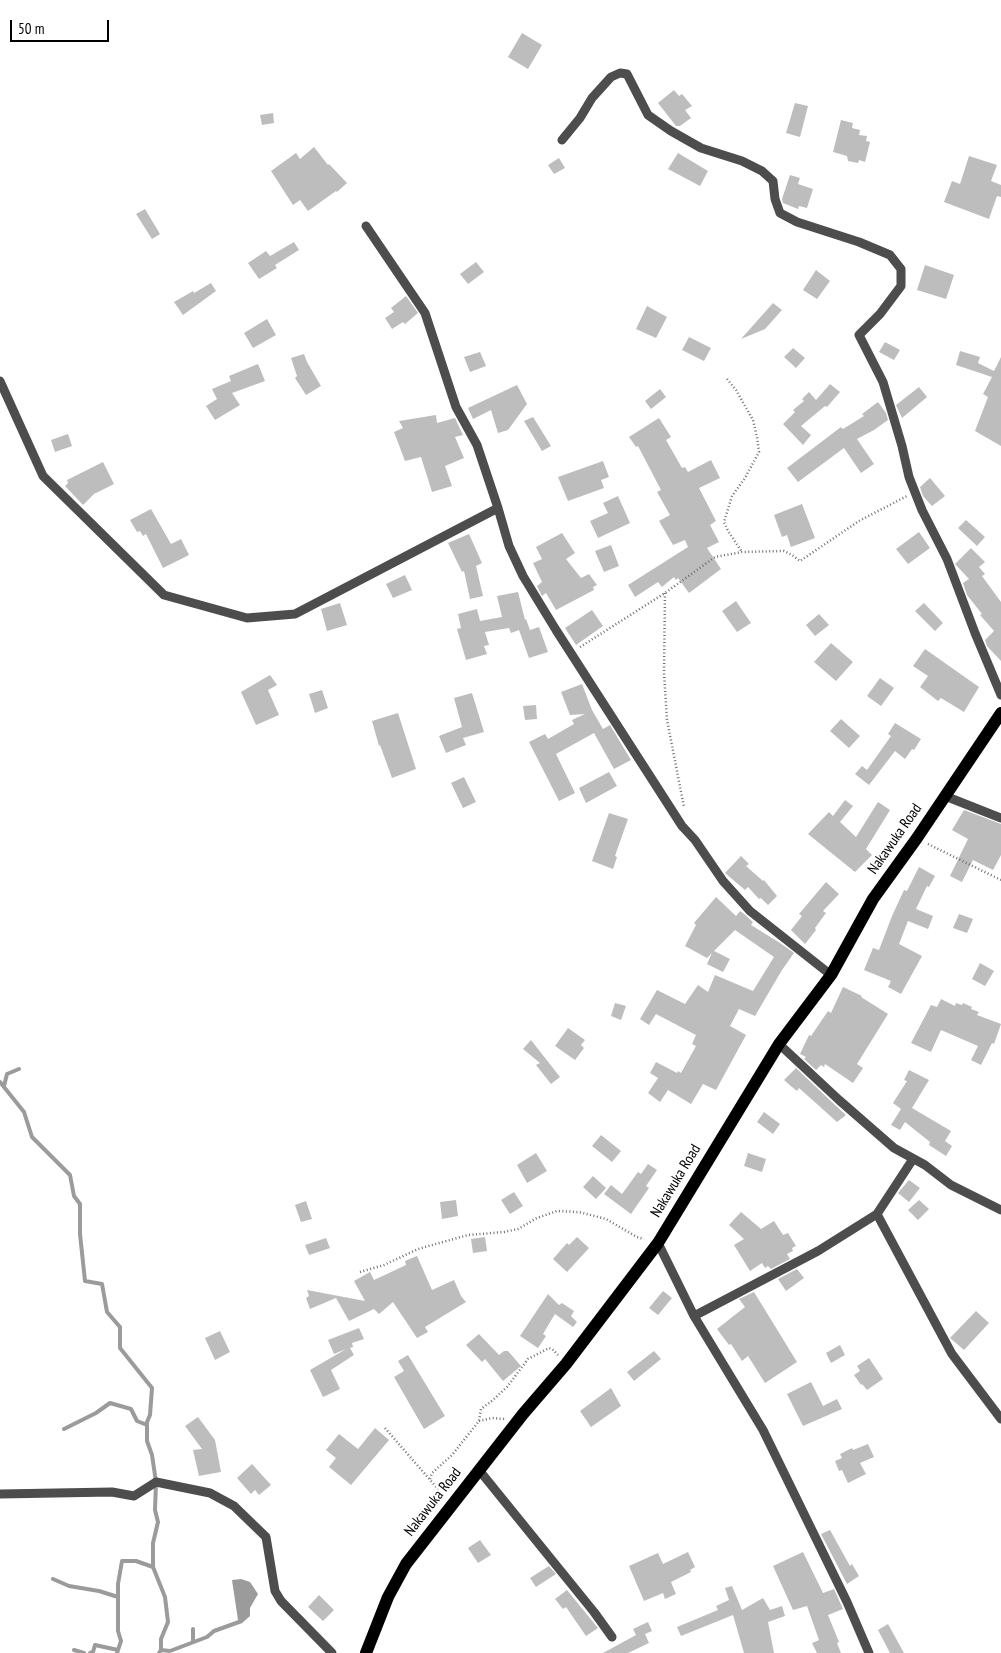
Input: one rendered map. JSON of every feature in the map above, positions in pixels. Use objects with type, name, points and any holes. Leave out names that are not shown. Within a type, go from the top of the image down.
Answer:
[{"type":"main road","name":"Nakawuka Road","points":[[366,1653],[395,1581],[406,1564],[523,1414],[566,1364],[658,1243],[779,1044],[831,974],[873,899],[1001,714]]},
{"type":"street","points":[[562,140],[580,118],[592,98],[611,77],[620,73],[627,74],[648,114],[671,132],[701,148],[742,161],[762,171],[773,181],[775,199],[780,213],[797,222],[859,242],[890,255],[901,269],[901,286],[880,314],[859,335],[882,382],[902,446],[909,478],[922,510],[947,559],[1001,695]]},
{"type":"street","points":[[366,226],[425,313],[456,408],[477,445],[509,546],[570,653],[682,826],[695,840],[723,881],[750,911],[831,974]]},
{"type":"street","points":[[0,381],[43,476],[164,596],[247,618],[295,614],[498,508]]},
{"type":"street","points":[[945,796],[1001,818]]},
{"type":"street","points":[[779,1044],[894,1148],[925,1165],[951,1186],[1001,1210]]},
{"type":"street","points":[[694,1316],[818,1250],[877,1214],[913,1159]]},
{"type":"street","points":[[877,1214],[952,1354],[1001,1419]]},
{"type":"street","points":[[658,1243],[694,1316],[764,1430],[847,1602],[869,1653]]},
{"type":"street","points":[[479,1470],[612,1637]]},
{"type":"street","points":[[0,1494],[112,1492],[134,1496],[156,1482],[210,1493],[234,1506],[266,1537],[275,1591],[281,1601],[332,1653]]},
{"type":"path","points":[[727,379],[736,390],[753,420],[759,452],[745,478],[732,496],[724,522],[742,552]]},
{"type":"path","points":[[570,653],[665,593],[715,557],[742,552],[784,551],[800,561],[859,521],[915,493]]},
{"type":"path","points":[[665,593],[664,673],[668,720],[684,809],[682,826]]},
{"type":"path","points":[[917,838],[1001,880]]},
{"type":"path","points":[[360,1272],[384,1265],[418,1249],[468,1235],[518,1229],[537,1218],[557,1211],[579,1212],[606,1219],[637,1237],[658,1243]]},
{"type":"path","points":[[430,1479],[432,1473],[452,1455],[479,1421],[481,1409],[494,1400],[507,1387],[528,1359],[548,1348],[552,1349],[566,1364]]},
{"type":"path","points":[[479,1421],[492,1418],[507,1419],[523,1414]]},
{"type":"path","points":[[385,1428],[452,1504]]},
{"type":"shaded area","points":[[241,1579],[250,1582],[258,1594],[250,1608],[250,1616],[241,1624],[238,1620],[232,1580]]},
{"type":"building","points":[[522,33],[542,45],[528,69],[508,57]]},
{"type":"building","points":[[674,90],[679,96],[682,94],[692,106],[685,110],[691,118],[680,126],[676,126],[658,103]]},
{"type":"building","points":[[795,103],[808,106],[800,137],[786,133]]},
{"type":"building","points":[[273,113],[274,123],[262,125],[260,115]]},
{"type":"building","points":[[841,120],[853,123],[852,128],[860,130],[859,135],[867,136],[866,141],[870,142],[865,162],[859,160],[858,163],[848,161],[847,156],[833,152]]},
{"type":"building","points":[[314,147],[328,165],[347,183],[308,211],[300,200],[293,205],[271,171],[296,153],[300,159]]},
{"type":"building","points":[[678,153],[708,171],[700,186],[668,169]]},
{"type":"building","points":[[969,156],[997,165],[991,181],[1001,185],[1001,197],[997,196],[989,219],[944,202],[952,181],[960,184]]},
{"type":"building","points":[[559,158],[565,168],[554,174],[548,165]]},
{"type":"building","points":[[790,175],[800,178],[798,184],[813,189],[807,208],[799,206],[798,209],[783,203],[782,199]]},
{"type":"building","points":[[145,209],[160,234],[152,239],[136,214]]},
{"type":"building","points":[[294,242],[299,250],[275,265],[277,268],[259,279],[248,263],[266,251],[270,256]]},
{"type":"building","points":[[476,262],[484,272],[468,284],[460,274]]},
{"type":"building","points":[[925,265],[954,275],[946,299],[917,290]]},
{"type":"building","points":[[816,270],[830,281],[817,299],[803,290]]},
{"type":"building","points":[[211,283],[216,291],[183,315],[174,302]]},
{"type":"building","points":[[406,296],[418,313],[405,324],[403,322],[392,329],[385,318],[394,312],[391,308]]},
{"type":"building","points":[[773,303],[782,310],[765,329],[741,339]]},
{"type":"building","points":[[647,306],[667,317],[656,338],[636,329]]},
{"type":"building","points":[[267,319],[276,335],[253,348],[244,333]]},
{"type":"building","points":[[689,337],[711,348],[704,361],[682,350]]},
{"type":"building","points":[[885,342],[900,350],[894,360],[879,352]]},
{"type":"building","points":[[793,348],[805,358],[796,368],[784,357]]},
{"type":"building","points":[[960,351],[980,357],[978,363],[994,371],[1001,357],[1001,446],[975,431],[988,397],[983,394],[992,377],[956,365]]},
{"type":"building","points":[[480,352],[486,366],[470,372],[464,357]]},
{"type":"building","points":[[304,354],[321,386],[306,395],[295,378],[297,376],[291,358]]},
{"type":"building","points":[[258,364],[265,381],[232,393],[240,405],[215,420],[206,406],[217,399],[212,389],[231,381],[229,376]]},
{"type":"building","points":[[830,384],[840,392],[827,407],[825,406],[801,426],[811,435],[803,445],[783,424],[795,412],[793,410],[804,401],[802,399],[809,392],[816,400]]},
{"type":"building","points":[[517,385],[527,404],[508,430],[498,433],[491,410],[473,419],[468,408]]},
{"type":"building","points":[[919,387],[927,397],[902,418],[896,405]]},
{"type":"building","points":[[660,389],[666,397],[651,409],[645,401]]},
{"type":"building","points":[[878,402],[886,413],[888,420],[857,439],[874,464],[861,473],[844,448],[798,482],[787,468],[841,427],[843,429],[864,416],[862,414]]},
{"type":"building","points":[[436,415],[437,423],[455,418],[463,435],[455,437],[464,458],[445,466],[452,486],[432,492],[421,457],[405,461],[394,432],[403,428],[399,421]]},
{"type":"building","points":[[533,417],[551,446],[542,451],[524,421]]},
{"type":"building","points":[[659,418],[671,437],[666,440],[682,468],[685,467],[688,472],[711,460],[720,478],[699,488],[716,521],[710,525],[719,542],[707,548],[721,569],[689,593],[678,578],[676,580],[674,577],[662,587],[658,582],[635,597],[628,585],[688,547],[685,540],[673,545],[659,521],[670,515],[657,492],[661,490],[638,446],[636,447],[629,437]]},
{"type":"building","points":[[68,434],[72,446],[55,452],[51,440]]},
{"type":"building","points":[[603,461],[609,477],[601,480],[604,488],[568,501],[558,477]]},
{"type":"building","points":[[103,462],[114,484],[94,494],[83,505],[65,486],[68,483],[67,480]]},
{"type":"building","points":[[930,478],[945,496],[932,506],[923,496],[920,487]]},
{"type":"building","points":[[618,496],[630,523],[598,538],[590,521],[608,513],[603,503]]},
{"type":"building","points":[[802,504],[815,538],[791,547],[787,535],[782,537],[774,515]]},
{"type":"building","points":[[151,509],[171,544],[181,539],[189,555],[163,568],[146,534],[143,536],[140,531],[137,532],[130,520]]},
{"type":"building","points":[[966,520],[985,537],[977,546],[958,528]]},
{"type":"building","points":[[919,532],[930,548],[908,564],[896,549]]},
{"type":"building","points":[[562,533],[575,553],[566,559],[581,578],[589,574],[597,585],[593,587],[594,590],[556,610],[546,593],[542,596],[537,586],[542,582],[533,563],[542,559],[536,547]]},
{"type":"building","points":[[469,534],[482,563],[476,566],[483,596],[470,599],[464,571],[462,572],[448,543]]},
{"type":"building","points":[[611,545],[619,566],[604,572],[595,551]]},
{"type":"building","points":[[971,548],[985,562],[979,567],[985,574],[982,576],[1001,602],[1001,661],[987,646],[985,640],[994,631],[980,615],[982,614],[967,595],[963,583],[969,579],[955,564]]},
{"type":"building","points":[[405,575],[412,590],[393,598],[386,584]]},
{"type":"building","points":[[518,592],[525,620],[530,630],[539,627],[548,652],[529,658],[519,630],[511,633],[509,628],[485,632],[489,645],[484,646],[487,654],[466,660],[457,629],[461,628],[458,614],[477,609],[480,621],[502,617],[497,596]]},
{"type":"building","points":[[736,601],[751,623],[737,632],[722,611]]},
{"type":"building","points":[[340,603],[347,625],[327,631],[321,609]]},
{"type":"building","points":[[924,603],[943,623],[935,631],[915,611]]},
{"type":"building","points":[[592,610],[603,626],[576,645],[565,628]]},
{"type":"building","points":[[819,614],[829,625],[815,636],[806,625]]},
{"type":"building","points":[[831,643],[853,662],[836,681],[814,662]]},
{"type":"building","points":[[925,649],[979,687],[964,712],[941,698],[938,701],[920,687],[928,676],[913,666]]},
{"type":"building","points":[[270,675],[277,685],[268,690],[279,715],[256,725],[241,692]]},
{"type":"building","points":[[880,678],[894,688],[881,706],[867,696]]},
{"type":"building","points":[[582,684],[592,710],[603,729],[610,725],[631,760],[614,769],[594,733],[556,754],[575,793],[559,801],[529,742],[545,734],[548,739],[574,724],[572,720],[585,714],[570,715],[561,692]]},
{"type":"building","points":[[322,690],[328,708],[315,713],[309,694]]},
{"type":"building","points":[[472,693],[484,732],[463,738],[466,745],[446,753],[439,736],[462,727],[454,698]]},
{"type":"building","points":[[536,705],[537,719],[525,720],[523,706]]},
{"type":"building","points":[[398,713],[416,769],[392,778],[379,746],[372,721]]},
{"type":"building","points":[[841,719],[860,736],[849,748],[830,731]]},
{"type":"building","points":[[895,723],[921,739],[905,759],[895,751],[869,785],[855,774],[862,766],[867,770],[891,736],[888,734]]},
{"type":"building","points":[[609,772],[617,786],[586,803],[579,788]]},
{"type":"building","points":[[464,777],[476,802],[463,808],[451,783]]},
{"type":"building","points":[[845,800],[853,806],[840,822],[856,837],[878,802],[890,810],[866,849],[872,855],[855,872],[808,834],[829,812],[833,816]]},
{"type":"building","points":[[964,810],[1001,824],[1001,855],[993,870],[973,860],[962,882],[950,876],[968,839],[952,830]]},
{"type":"building","points":[[609,813],[628,819],[615,856],[617,857],[613,869],[592,861]]},
{"type":"building","points":[[741,856],[749,864],[746,866],[764,880],[777,896],[768,905],[761,898],[759,899],[748,887],[745,890],[725,873]]},
{"type":"building","points":[[919,867],[935,876],[929,887],[927,886],[916,909],[933,916],[928,929],[908,921],[899,944],[922,956],[901,994],[888,987],[891,981],[864,970],[873,948],[879,950],[904,890],[907,891]]},
{"type":"building","points":[[826,882],[839,894],[823,911],[826,913],[805,944],[791,930],[802,916],[799,914]]},
{"type":"building","points":[[716,897],[736,916],[740,911],[753,922],[751,925],[794,953],[755,1016],[739,1009],[730,1026],[746,1035],[716,1090],[703,1084],[691,1104],[668,1090],[660,1102],[648,1093],[658,1078],[650,1073],[656,1062],[677,1073],[678,1071],[681,1073],[696,1046],[692,1044],[696,1035],[656,1014],[649,1025],[640,1019],[657,990],[685,1004],[698,985],[708,992],[715,975],[753,991],[774,957],[735,930],[714,951],[730,959],[723,972],[707,964],[712,953],[707,958],[685,946],[696,925],[694,923]]},
{"type":"building","points":[[959,914],[973,919],[967,933],[953,928]]},
{"type":"building","points":[[980,963],[994,971],[985,986],[972,979]]},
{"type":"building","points":[[843,987],[862,996],[888,1014],[857,1064],[863,1068],[853,1083],[825,1064],[824,1067],[821,1065],[816,1070],[804,1059],[806,1057],[800,1054],[809,1035],[811,1036],[828,1011],[831,1013]]},
{"type":"building","points":[[941,999],[955,1006],[956,1003],[962,1005],[963,1003],[979,1012],[977,1015],[1001,1024],[994,1044],[992,1043],[981,1065],[971,1060],[978,1046],[941,1030],[931,1052],[911,1043],[931,1005],[937,1007]]},
{"type":"building","points":[[615,1003],[626,1006],[621,1020],[611,1016]]},
{"type":"building","points":[[568,1028],[585,1040],[581,1045],[584,1048],[575,1060],[555,1046]]},
{"type":"building","points":[[531,1040],[560,1077],[551,1084],[536,1065],[540,1063],[523,1049]]},
{"type":"building","points":[[796,1068],[846,1115],[837,1122],[799,1088],[797,1091],[784,1080]]},
{"type":"building","points":[[909,1070],[929,1080],[912,1108],[951,1131],[945,1141],[952,1146],[946,1156],[929,1145],[930,1142],[905,1122],[900,1130],[891,1125],[901,1109],[893,1103],[907,1081],[904,1080]]},
{"type":"building","points":[[764,1112],[780,1124],[773,1134],[757,1122]]},
{"type":"building","points":[[601,1135],[621,1151],[612,1162],[592,1146]]},
{"type":"building","points":[[536,1153],[547,1171],[527,1183],[517,1165]]},
{"type":"building","points":[[748,1153],[766,1159],[762,1172],[744,1166]]},
{"type":"building","points":[[648,1164],[657,1170],[646,1186],[649,1188],[631,1214],[604,1194],[611,1185],[622,1194],[638,1172],[641,1174]]},
{"type":"building","points":[[593,1176],[606,1188],[596,1199],[583,1187]]},
{"type":"building","points":[[909,1180],[920,1188],[909,1202],[898,1193]]},
{"type":"building","points":[[514,1192],[523,1206],[510,1214],[501,1200]]},
{"type":"building","points":[[456,1200],[458,1216],[442,1219],[440,1202]]},
{"type":"building","points":[[919,1200],[929,1209],[918,1220],[908,1210]]},
{"type":"building","points":[[306,1201],[312,1219],[301,1222],[295,1205]]},
{"type":"building","points":[[741,1212],[761,1229],[774,1221],[783,1235],[788,1233],[796,1246],[792,1248],[793,1251],[787,1254],[790,1259],[771,1269],[768,1266],[765,1268],[762,1263],[750,1271],[734,1245],[744,1239],[729,1225]]},
{"type":"building","points":[[485,1237],[487,1251],[473,1253],[471,1239]]},
{"type":"building","points":[[577,1237],[589,1248],[567,1272],[553,1259],[567,1243],[569,1245]]},
{"type":"building","points":[[326,1238],[330,1248],[309,1255],[305,1245]]},
{"type":"building","points":[[417,1256],[432,1290],[454,1280],[461,1296],[466,1302],[425,1327],[428,1332],[417,1338],[393,1302],[379,1314],[374,1309],[349,1321],[336,1298],[310,1309],[306,1298],[309,1296],[307,1290],[365,1301],[354,1281],[370,1272],[374,1280],[406,1265],[405,1261]]},
{"type":"building","points":[[797,1269],[804,1278],[786,1291],[778,1279]]},
{"type":"building","points":[[663,1291],[672,1298],[658,1315],[649,1308]]},
{"type":"building","points":[[754,1292],[797,1362],[765,1383],[748,1356],[742,1361],[731,1344],[729,1345],[717,1329],[745,1307],[739,1299]]},
{"type":"building","points":[[548,1294],[559,1305],[562,1303],[574,1311],[571,1316],[577,1322],[573,1327],[555,1314],[543,1334],[546,1336],[538,1348],[520,1336]]},
{"type":"building","points":[[976,1311],[989,1323],[964,1350],[950,1338]]},
{"type":"building","points":[[359,1328],[364,1339],[352,1343],[353,1347],[350,1348],[354,1355],[331,1370],[340,1389],[323,1397],[310,1370],[346,1349],[334,1354],[328,1340]]},
{"type":"building","points":[[220,1331],[230,1352],[215,1360],[205,1338]]},
{"type":"building","points":[[479,1334],[499,1355],[504,1351],[508,1351],[521,1366],[503,1381],[485,1359],[482,1362],[466,1345]]},
{"type":"building","points":[[840,1345],[845,1355],[831,1363],[826,1353]]},
{"type":"building","points":[[654,1351],[661,1359],[634,1381],[627,1372]]},
{"type":"building","points":[[408,1355],[445,1416],[424,1429],[394,1377],[404,1371],[398,1361]]},
{"type":"building","points":[[869,1358],[883,1379],[867,1390],[854,1375],[860,1371],[857,1366]]},
{"type":"building","points":[[811,1382],[823,1406],[837,1399],[842,1409],[803,1426],[787,1394]]},
{"type":"building","points":[[611,1388],[621,1406],[591,1427],[580,1411]]},
{"type":"building","points":[[198,1417],[215,1440],[221,1472],[199,1476],[193,1450],[202,1449],[185,1426]]},
{"type":"building","points":[[375,1428],[389,1440],[351,1485],[329,1467],[336,1458],[326,1450],[339,1434],[358,1449]]},
{"type":"building","points":[[868,1444],[874,1457],[860,1463],[866,1474],[848,1483],[842,1470],[839,1471],[835,1461],[842,1458],[840,1454],[852,1448],[853,1450]]},
{"type":"building","points":[[252,1464],[271,1485],[259,1495],[255,1490],[251,1494],[237,1478]]},
{"type":"building","points":[[830,1530],[850,1566],[852,1564],[859,1576],[847,1584],[821,1534]]},
{"type":"building","points":[[480,1540],[491,1555],[478,1563],[468,1548]]},
{"type":"building","points":[[688,1552],[695,1567],[690,1570],[691,1572],[671,1582],[676,1594],[665,1599],[663,1593],[644,1601],[629,1566],[658,1553],[663,1564]]},
{"type":"building","points":[[803,1552],[823,1593],[834,1589],[843,1609],[828,1615],[839,1642],[837,1643],[841,1653],[817,1653],[812,1643],[819,1640],[807,1606],[793,1610],[773,1566]]},
{"type":"building","points":[[549,1566],[556,1574],[536,1587],[530,1578]]},
{"type":"building","points":[[732,1586],[742,1610],[763,1598],[770,1610],[782,1606],[785,1616],[768,1622],[774,1653],[744,1653],[733,1615],[681,1636],[677,1627],[718,1610],[716,1606],[729,1600],[725,1588]]},
{"type":"building","points":[[567,1590],[598,1628],[586,1636],[566,1607],[563,1609],[555,1599]]},
{"type":"building","points":[[319,1595],[334,1610],[323,1621],[308,1607]]},
{"type":"building","points":[[648,1622],[652,1631],[645,1634],[649,1643],[628,1653],[603,1653],[636,1635],[633,1629]]},
{"type":"building","points":[[888,1624],[904,1653],[890,1653],[878,1630]]},
{"type":"waterway","points":[[4,1086],[7,1074],[19,1069]]},
{"type":"waterway","points":[[0,1082],[24,1112],[32,1137],[70,1175],[74,1196],[80,1204],[80,1234],[85,1281],[102,1284],[107,1312],[120,1327],[120,1348],[152,1388],[150,1415],[147,1422],[147,1441],[152,1455],[156,1482],[155,1510],[158,1522],[153,1543],[153,1567],[136,1561],[122,1561],[118,1584],[118,1631],[121,1641],[117,1653]]},
{"type":"waterway","points":[[64,1429],[96,1413],[110,1403],[131,1409],[137,1421],[147,1425]]},
{"type":"waterway","points":[[153,1567],[165,1597],[168,1622],[161,1639],[161,1650]]},
{"type":"waterway","points":[[53,1579],[69,1586],[99,1591],[118,1597]]},
{"type":"waterway","points":[[159,1653],[161,1650],[170,1651],[207,1637],[214,1631],[239,1622]]},
{"type":"waterway","points":[[193,1629],[193,1641]]},
{"type":"waterway","points":[[90,1653],[93,1652],[95,1645],[118,1650]]},
{"type":"waterway","points":[[74,1650],[84,1653]]}]
